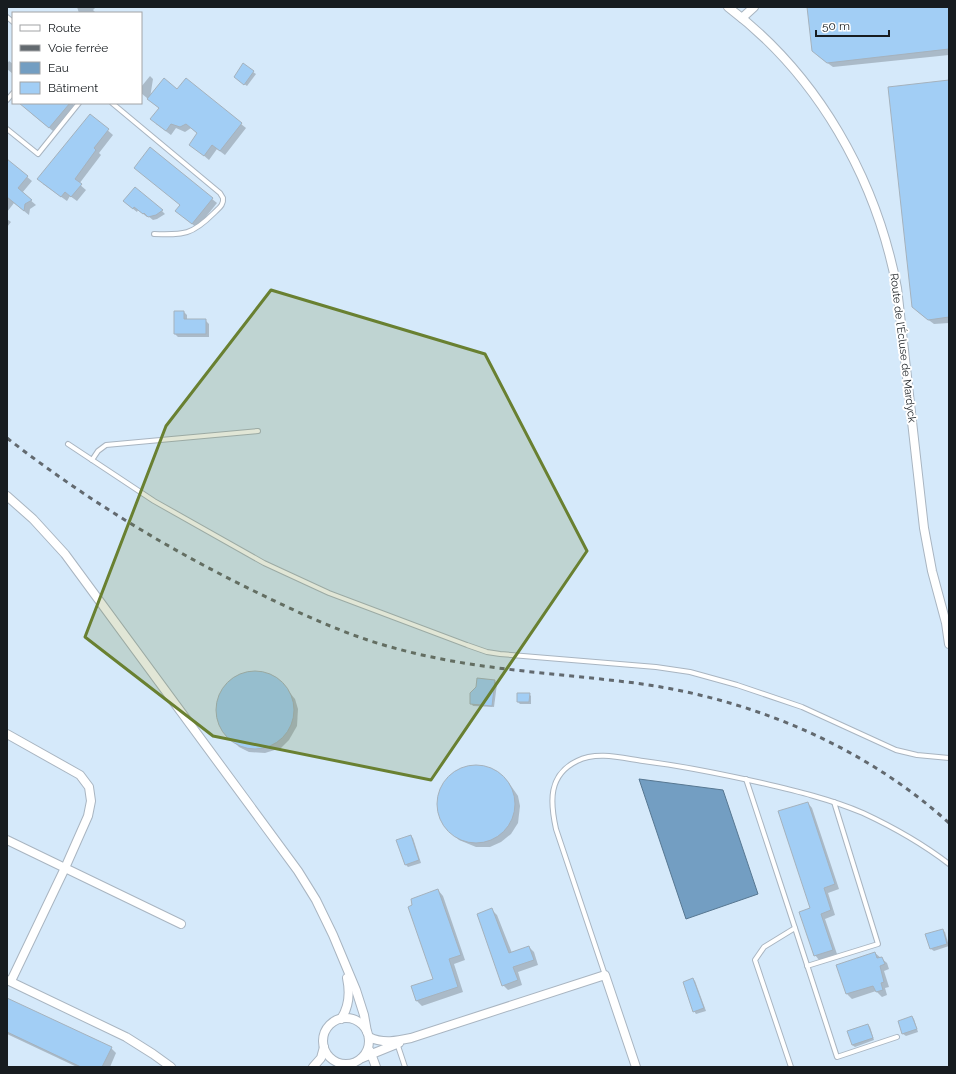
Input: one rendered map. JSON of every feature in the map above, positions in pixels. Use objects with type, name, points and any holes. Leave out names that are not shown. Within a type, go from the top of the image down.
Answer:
[{"type":"street","name":"Route de l'Écluse de Mardyck","points":[[728,7],[763,37],[796,71],[830,117],[860,171],[880,219],[897,288],[924,528],[930,563],[946,623],[949,644]]},
{"type":"street","points":[[742,18],[754,7]]},
{"type":"street","points":[[7,496],[36,522],[65,554],[298,871],[318,904],[333,935],[353,984],[361,1006],[370,1050],[376,1067]]},
{"type":"street","points":[[7,734],[76,773],[89,787],[91,801],[89,812],[65,868],[9,980],[126,1037],[171,1067]]},
{"type":"street","points":[[7,840],[181,924]]},
{"type":"street","points":[[341,1019],[349,996],[348,982],[344,965]]},
{"type":"street","points":[[333,1067],[362,1063],[365,1054],[370,1050],[605,974],[636,1067]]},
{"type":"street","points":[[313,1067],[321,1058],[324,1046],[324,1037],[328,1028],[333,1023],[341,1019],[356,1021],[363,1026],[368,1035],[381,1041],[397,1042]]},
{"type":"street","points":[[138,1044],[154,1058],[160,1067]]},
{"type":"street","points":[[324,1046],[327,1053],[332,1058],[340,1063],[349,1064]]},
{"type":"lane","points":[[7,130],[38,154],[78,104]]},
{"type":"lane","points":[[113,104],[220,193],[223,198],[222,206],[203,224],[195,229],[182,234],[154,234]]},
{"type":"lane","points":[[92,460],[98,451],[106,444],[258,431]]},
{"type":"lane","points":[[68,444],[160,505],[273,567],[329,593],[467,645],[487,652],[506,655],[656,667],[707,676],[802,706],[896,750],[917,755],[949,758]]},
{"type":"lane","points":[[605,974],[555,823],[552,805],[552,795],[561,775],[568,767],[577,761],[588,757],[604,756],[696,768],[795,790],[863,813],[890,826],[927,848],[949,864]]},
{"type":"lane","points":[[746,779],[838,1057],[897,1037]]},
{"type":"lane","points":[[807,966],[878,944],[834,802]]},
{"type":"lane","points":[[791,1067],[755,960],[764,947],[795,928]]},
{"type":"lane","points":[[397,1042],[405,1067]]},
{"type":"highlighted area","points":[[271,290],[485,354],[587,551],[431,780],[213,736],[85,637],[166,426]]},
{"type":"shaded area","points":[[7,7],[949,7],[949,1067],[7,1067]]},
{"type":"water","points":[[639,779],[723,790],[758,894],[686,919]]},
{"type":"building","points":[[807,7],[949,7],[949,49],[827,63],[812,51]]},
{"type":"building","points":[[243,63],[254,71],[244,85],[234,77]]},
{"type":"building","points":[[164,78],[177,89],[186,78],[242,123],[220,151],[212,145],[204,156],[189,145],[197,133],[186,124],[180,127],[171,124],[166,131],[150,119],[159,108],[147,99]]},
{"type":"building","points":[[949,80],[949,317],[928,320],[912,307],[888,87]]},
{"type":"building","points":[[20,104],[69,104],[49,128]]},
{"type":"building","points":[[90,114],[109,129],[94,148],[96,150],[75,179],[82,184],[71,197],[65,192],[61,197],[37,179]]},
{"type":"building","points":[[150,147],[213,198],[192,224],[175,211],[180,205],[134,168]]},
{"type":"building","points":[[7,159],[28,176],[18,188],[32,200],[25,204],[24,211],[7,197]]},
{"type":"building","points":[[135,187],[163,210],[156,215],[148,217],[134,207],[133,209],[123,201]]},
{"type":"building","points":[[174,311],[184,311],[184,319],[206,319],[206,334],[174,334]]},
{"type":"building","points":[[255,671],[270,674],[283,682],[291,695],[294,710],[291,725],[283,738],[270,746],[255,749],[240,746],[227,738],[219,725],[216,710],[219,695],[227,682],[240,674]]},
{"type":"building","points":[[477,678],[495,680],[492,706],[470,704],[470,693],[476,687]]},
{"type":"building","points":[[517,693],[530,693],[529,702],[517,702]]},
{"type":"building","points":[[476,765],[491,768],[504,776],[512,789],[515,804],[512,819],[504,832],[491,840],[476,843],[461,840],[448,832],[440,819],[437,804],[440,789],[448,776],[461,768]]},
{"type":"building","points":[[808,802],[835,884],[824,888],[831,910],[821,914],[833,950],[814,956],[799,912],[810,908],[778,811]]},
{"type":"building","points":[[411,835],[419,860],[405,865],[396,840]]},
{"type":"building","points":[[438,889],[461,955],[449,959],[458,987],[416,1001],[411,986],[433,979],[408,907],[412,905],[411,899]]},
{"type":"building","points":[[492,908],[509,953],[529,946],[534,960],[513,967],[518,980],[502,986],[477,914]]},
{"type":"building","points":[[943,929],[947,944],[930,949],[925,934]]},
{"type":"building","points":[[875,952],[877,958],[882,957],[885,964],[880,966],[884,982],[881,983],[883,990],[876,992],[873,986],[846,994],[836,965]]},
{"type":"building","points":[[693,978],[704,1008],[693,1012],[683,982]]},
{"type":"building","points":[[7,998],[112,1047],[102,1067],[81,1067],[7,1032]]},
{"type":"building","points":[[912,1016],[917,1029],[902,1034],[898,1021]]},
{"type":"building","points":[[868,1024],[873,1038],[852,1045],[847,1031]]},
{"type":"railway","points":[[7,438],[66,481],[157,540],[221,575],[325,624],[379,644],[456,662],[635,683],[678,690],[720,700],[762,713],[802,729],[842,748],[880,770],[915,795],[949,823]]}]
